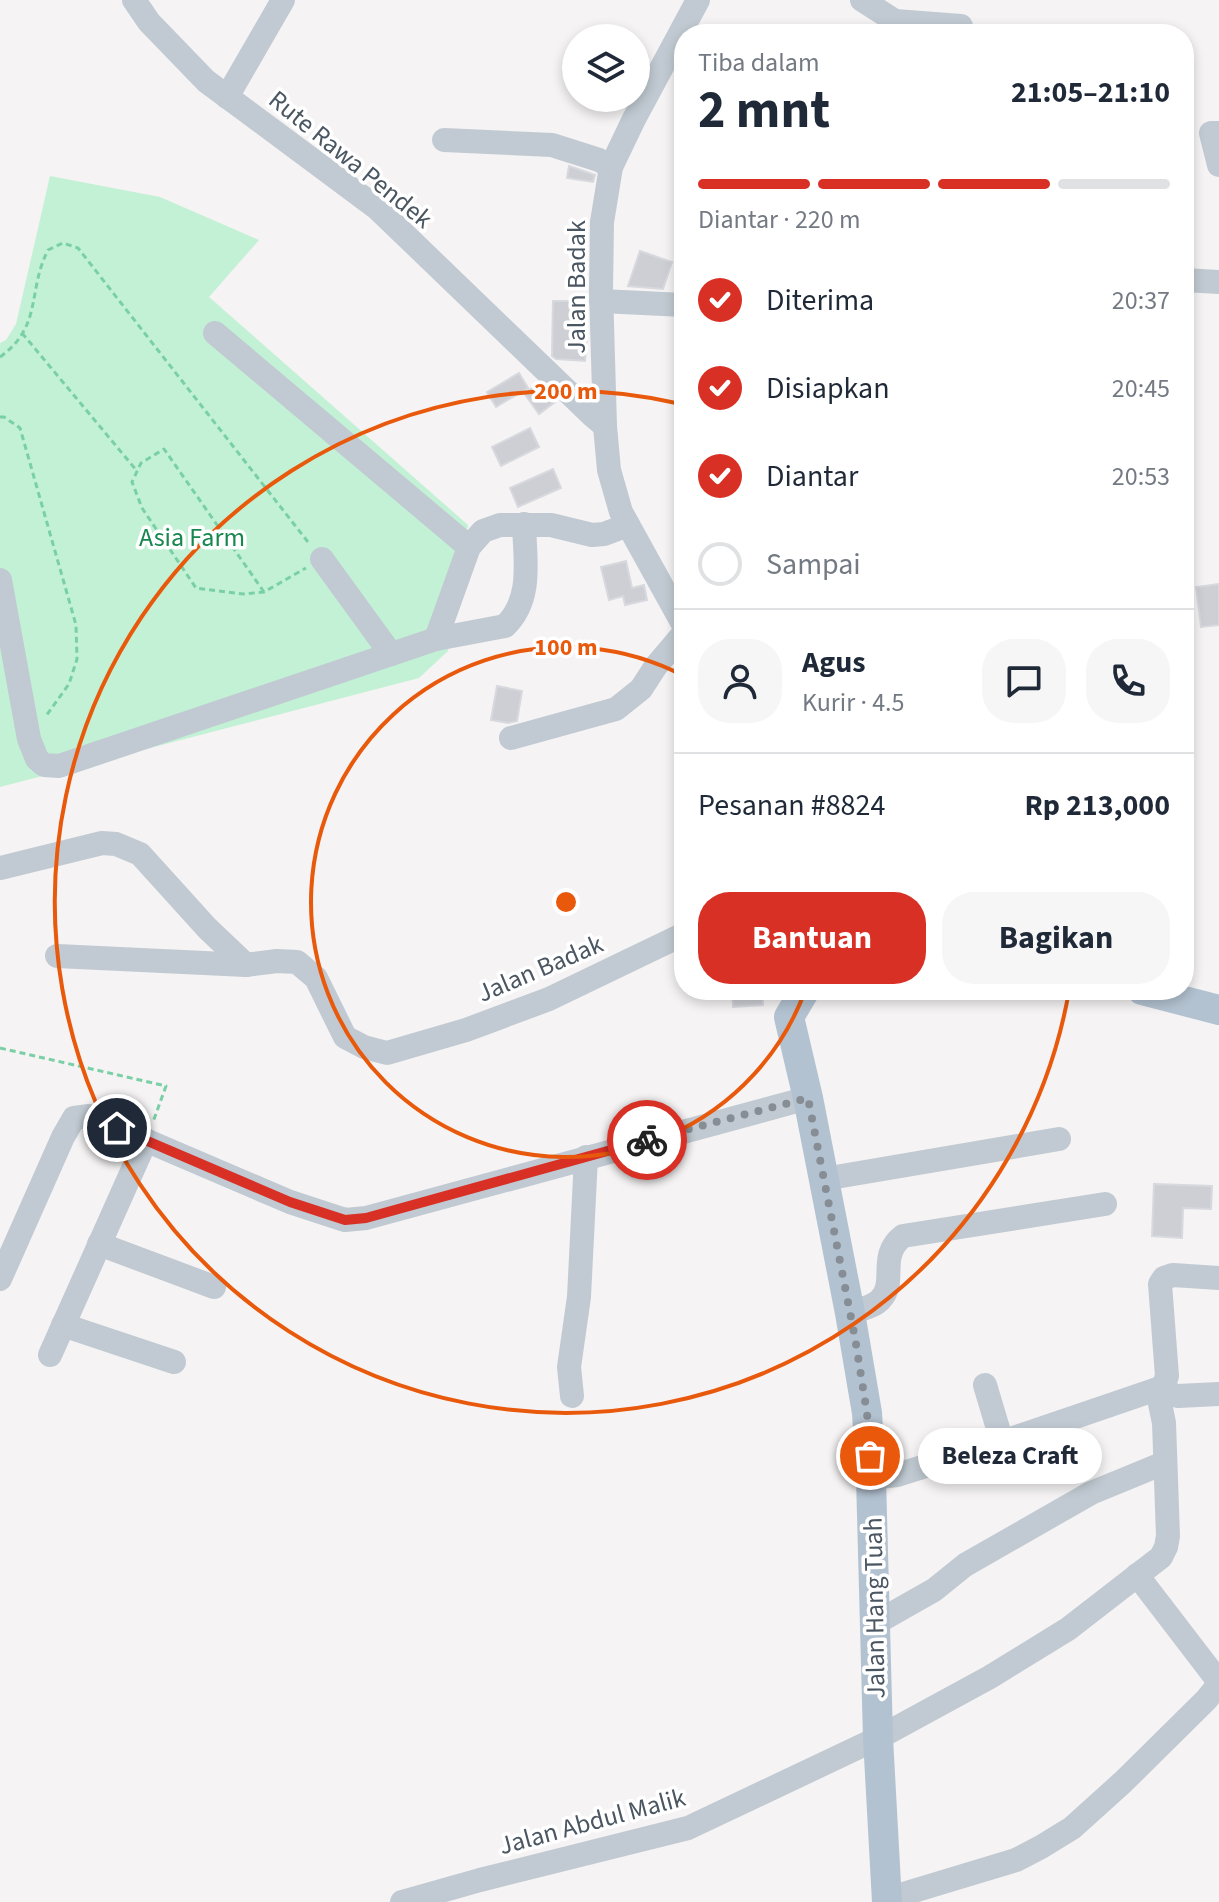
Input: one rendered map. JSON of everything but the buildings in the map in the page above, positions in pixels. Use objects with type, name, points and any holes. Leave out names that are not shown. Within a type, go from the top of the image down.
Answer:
[{"type":"main road","points":[[1180,1000],[1219,1010]]},
{"type":"main road","name":"Jalan Hang Tuah","points":[[787,1004],[824,1179],[867,1413],[887,1900]]},
{"type":"street","name":"Rute Rawa Pendek","points":[[134,0],[149,22],[206,81],[377,208],[605,426]]},
{"type":"street","points":[[227,97],[283,0]]},
{"type":"street","name":"Jalan Badak","points":[[685,24],[698,0]]},
{"type":"street","points":[[862,0],[895,21],[935,24]]},
{"type":"street","name":"Jalan Badak","points":[[674,45],[611,167],[602,222],[601,301],[609,470],[621,512],[674,608]]},
{"type":"street","points":[[1219,133],[1211,133],[1219,165]]},
{"type":"street","points":[[444,140],[552,145],[611,167]]},
{"type":"street","points":[[1194,281],[1219,282]]},
{"type":"street","points":[[601,301],[674,305]]},
{"type":"street","points":[[215,333],[469,547]]},
{"type":"street","points":[[0,580],[29,739],[37,759],[44,765],[59,766],[436,639],[505,626],[513,618],[526,590],[524,524]]},
{"type":"street","points":[[436,639],[469,547],[483,531],[500,525],[524,524],[551,525],[592,535],[628,525]]},
{"type":"street","points":[[322,559],[391,654]]},
{"type":"street","points":[[511,738],[616,709],[641,689],[674,645]]},
{"type":"street","points":[[0,868],[102,843],[116,844],[140,854],[207,928],[246,965]]},
{"type":"street","name":"Jalan Badak","points":[[57,956],[246,965],[297,962],[316,978],[345,1037],[364,1047],[387,1053],[466,1030],[549,999],[674,939]]},
{"type":"street","points":[[0,1279],[74,1118],[89,1116],[290,1202],[345,1220],[366,1218],[808,1098]]},
{"type":"street","points":[[824,1179],[1059,1139]]},
{"type":"street","points":[[50,1355],[146,1140]]},
{"type":"street","points":[[572,1396],[569,1367],[579,1297],[586,1157]]},
{"type":"street","points":[[850,1313],[878,1303],[886,1292],[889,1254],[896,1241],[903,1236],[1105,1204]]},
{"type":"street","points":[[99,1244],[214,1287]]},
{"type":"street","name":"Jalan Abdul Malik","points":[[402,1902],[482,1891],[688,1828],[878,1738],[990,1677],[1068,1629],[1161,1557],[1166,1547],[1164,1423],[1160,1388],[1167,1376],[1160,1284],[1164,1278],[1173,1275],[1219,1278]]},
{"type":"street","points":[[63,1325],[174,1362]]},
{"type":"street","points":[[985,1385],[1002,1442]]},
{"type":"street","points":[[871,1478],[897,1475],[1160,1388],[1178,1396],[1219,1394]]},
{"type":"street","points":[[874,1624],[934,1590],[965,1565],[1091,1493],[1164,1463]]},
{"type":"street","points":[[887,1900],[1016,1860],[1052,1841],[1072,1828],[1123,1782],[1206,1700],[1219,1683],[1137,1575]]},
{"type":"path","points":[[0,357],[14,347],[30,320],[41,263],[48,250],[63,243],[78,248],[322,559],[264,592],[243,594],[196,588],[142,508],[132,482],[141,463],[164,449],[264,592]]},
{"type":"path","points":[[22,333],[137,471]]},
{"type":"path","points":[[0,417],[20,428],[76,625],[77,659],[69,684],[29,739]]},
{"type":"path","points":[[0,1048],[166,1086],[146,1140]]},
{"type":"green space","name":"Asia Farm","points":[[50,176],[160,197],[259,240],[209,297],[468,525],[448,651],[419,678],[0,787],[0,343],[6,340],[16,324]]},
{"type":"way so far","points":[[647,1140],[808,1098],[855,1338],[867,1413],[870,1456]]},
{"type":"place","name":"Beleza Craft","points":[[870,1456]]},
{"type":"route","points":[[117,1128],[290,1202],[345,1220],[366,1218],[647,1140]]}]
